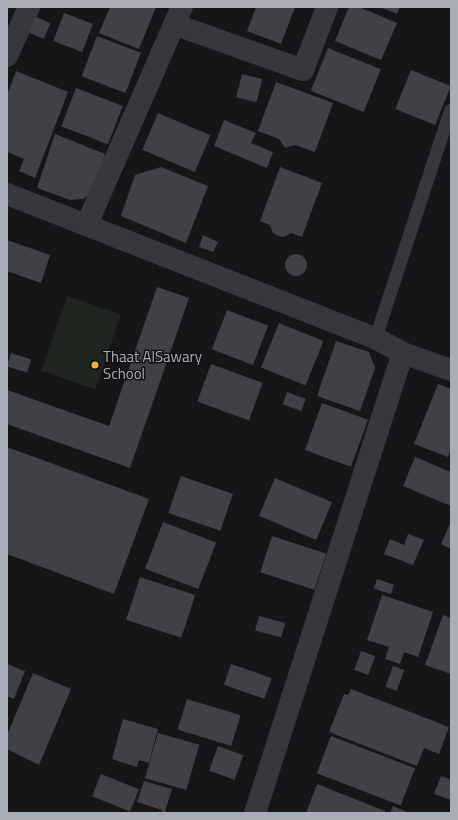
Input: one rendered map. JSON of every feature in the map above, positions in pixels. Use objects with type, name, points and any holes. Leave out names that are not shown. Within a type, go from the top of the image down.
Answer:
[{"type":"street","points":[[7,56],[29,7]]},
{"type":"street","points":[[87,224],[179,16],[303,70],[327,7]]},
{"type":"street","points":[[7,194],[20,201],[87,224],[375,338],[403,352],[451,370]]},
{"type":"street","points":[[255,813],[403,352]]},
{"type":"lane","points":[[375,338],[450,110]]},
{"type":"shaded area","points":[[67,296],[121,315],[95,389],[41,371]]},
{"type":"building","points":[[110,7],[156,7],[139,49],[99,33]]},
{"type":"building","points":[[256,7],[295,7],[281,44],[247,31]]},
{"type":"building","points":[[349,7],[359,7],[397,23],[381,60],[335,41]]},
{"type":"building","points":[[380,7],[400,7],[397,14]]},
{"type":"building","points":[[64,13],[93,24],[82,52],[53,41]]},
{"type":"building","points":[[31,15],[50,23],[44,39],[24,31]]},
{"type":"building","points":[[97,36],[141,53],[125,93],[82,76]]},
{"type":"building","points":[[328,48],[381,69],[364,112],[311,91]]},
{"type":"building","points":[[411,70],[451,86],[435,125],[395,109]]},
{"type":"building","points":[[16,71],[68,92],[35,178],[19,171],[24,159],[7,152],[7,95]]},
{"type":"building","points":[[242,74],[262,79],[257,102],[236,97]]},
{"type":"building","points":[[276,82],[333,103],[315,152],[295,145],[285,148],[279,139],[258,131]]},
{"type":"building","points":[[76,88],[123,106],[108,144],[61,126]]},
{"type":"building","points":[[158,113],[210,135],[195,172],[142,150]]},
{"type":"building","points":[[224,120],[256,133],[251,143],[273,152],[267,168],[214,146]]},
{"type":"building","points":[[55,134],[105,154],[94,190],[83,199],[70,200],[37,188]]},
{"type":"building","points":[[161,167],[208,186],[186,243],[121,216],[135,175]]},
{"type":"building","points":[[280,167],[322,183],[302,237],[291,233],[284,237],[278,236],[273,233],[270,225],[260,221]]},
{"type":"building","points":[[203,235],[218,242],[213,252],[199,247]]},
{"type":"building","points":[[7,240],[50,255],[41,283],[7,271]]},
{"type":"building","points":[[296,254],[304,257],[307,265],[304,273],[296,276],[288,273],[285,265],[288,257]]},
{"type":"building","points":[[157,287],[189,298],[130,468],[7,424],[7,390],[109,426]]},
{"type":"building","points":[[227,310],[268,326],[253,365],[212,349]]},
{"type":"building","points":[[279,323],[324,341],[306,385],[261,368]]},
{"type":"building","points":[[336,341],[369,352],[375,368],[360,411],[317,396]]},
{"type":"building","points":[[11,353],[31,359],[27,373],[7,366]]},
{"type":"building","points":[[211,364],[263,383],[249,420],[197,402]]},
{"type":"building","points":[[438,384],[451,389],[451,448],[448,457],[414,444]]},
{"type":"building","points":[[287,392],[306,399],[301,411],[283,404]]},
{"type":"building","points":[[322,403],[368,420],[351,467],[305,450]]},
{"type":"building","points":[[7,447],[149,499],[114,594],[7,554]]},
{"type":"building","points":[[415,457],[451,472],[451,506],[403,486]]},
{"type":"building","points":[[181,476],[233,494],[220,531],[168,513]]},
{"type":"building","points":[[275,478],[332,502],[316,540],[259,516]]},
{"type":"building","points":[[451,521],[451,549],[441,544]]},
{"type":"building","points":[[163,522],[216,542],[198,589],[145,569]]},
{"type":"building","points":[[408,534],[424,540],[413,565],[384,554],[390,539],[404,545]]},
{"type":"building","points":[[272,536],[326,554],[314,590],[260,572]]},
{"type":"building","points":[[140,577],[195,595],[181,638],[126,620]]},
{"type":"building","points":[[377,579],[394,585],[391,594],[374,588]]},
{"type":"building","points":[[382,595],[433,612],[418,657],[404,652],[400,664],[385,659],[389,647],[367,640]]},
{"type":"building","points":[[443,615],[451,618],[451,674],[425,665]]},
{"type":"building","points":[[259,616],[285,623],[281,637],[255,630]]},
{"type":"building","points":[[361,651],[375,656],[368,675],[354,670]]},
{"type":"building","points":[[7,664],[25,671],[14,699],[7,696]]},
{"type":"building","points":[[231,664],[272,678],[264,699],[224,685]]},
{"type":"building","points":[[393,666],[404,670],[397,691],[385,687]]},
{"type":"building","points":[[33,673],[71,689],[39,765],[7,749],[7,735]]},
{"type":"building","points":[[351,689],[449,727],[439,754],[424,748],[417,766],[329,732],[344,694],[348,695]]},
{"type":"building","points":[[187,699],[241,715],[231,746],[178,730]]},
{"type":"building","points":[[123,719],[158,729],[149,763],[139,760],[137,767],[112,759]]},
{"type":"building","points":[[158,733],[199,745],[186,790],[145,778]]},
{"type":"building","points":[[331,736],[415,768],[401,806],[317,773]]},
{"type":"building","points":[[218,746],[243,755],[234,780],[209,770]]},
{"type":"building","points":[[101,774],[139,789],[130,812],[92,796]]},
{"type":"building","points":[[441,776],[451,780],[451,800],[434,794]]},
{"type":"building","points":[[144,781],[172,789],[165,811],[170,813],[161,813],[162,810],[137,802]]},
{"type":"building","points":[[317,784],[385,811],[385,813],[306,813]]},
{"type":"building","points":[[393,806],[409,813],[390,813]]},
{"type":"place","name":"Thaat AlSawary School","points":[[95,365]]}]
